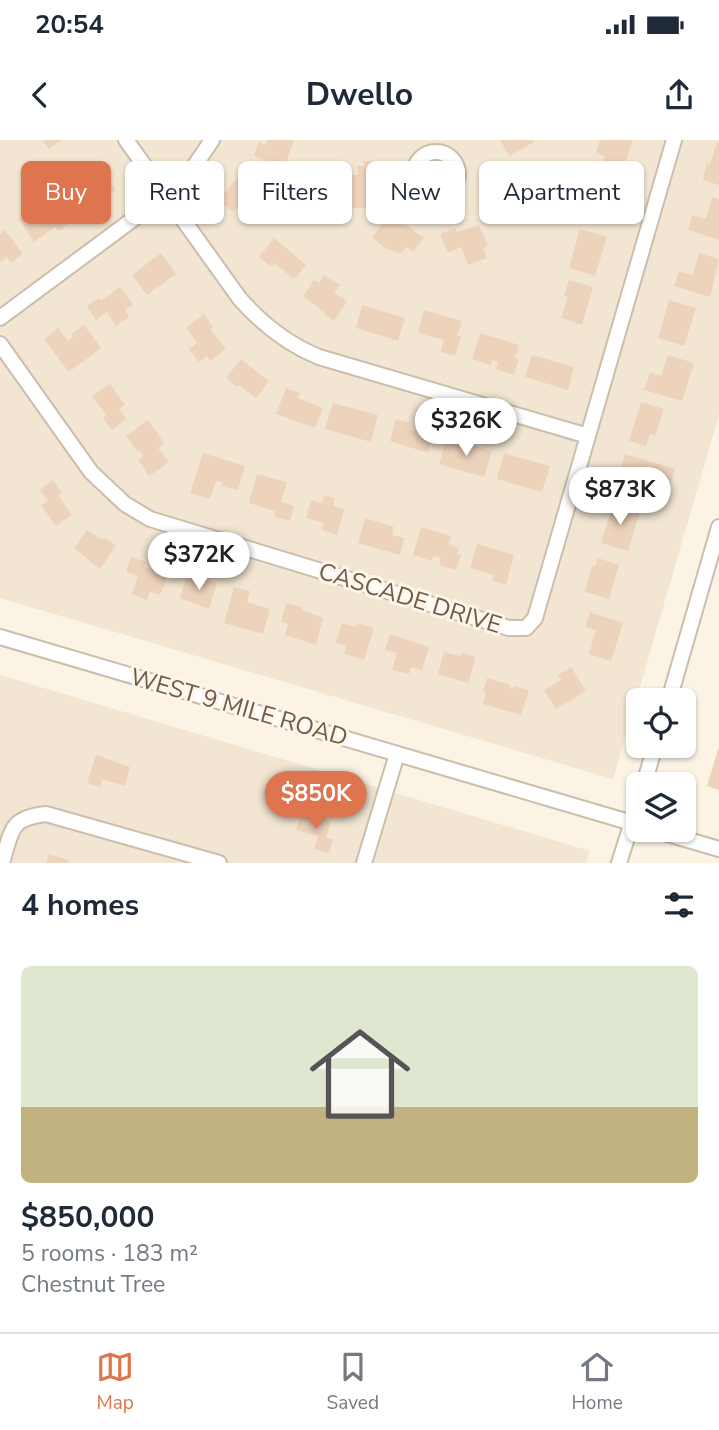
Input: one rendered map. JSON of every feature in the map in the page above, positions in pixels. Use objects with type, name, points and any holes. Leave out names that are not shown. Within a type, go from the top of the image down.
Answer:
[{"type":"street","points":[[126,140],[142,161]]},
{"type":"street","points":[[198,161],[212,140]]},
{"type":"street","name":"CASCADE DRIVE","points":[[0,344],[91,472],[125,504],[150,519],[509,628],[526,628],[535,618],[674,140]]},
{"type":"street","points":[[0,318],[127,224]]},
{"type":"street","points":[[188,224],[240,299],[270,329],[300,349],[341,364],[588,436]]},
{"type":"street","points":[[672,688],[719,527]]},
{"type":"street","name":"WEST 9 MILE ROAD","points":[[0,637],[626,820]]},
{"type":"street","points":[[364,863],[397,754]]},
{"type":"street","points":[[2,863],[13,830],[19,821],[46,814],[219,863]]},
{"type":"street","points":[[620,863],[628,842]]},
{"type":"street","points":[[695,842],[719,849]]},
{"type":"shaded area","points":[[0,140],[719,140],[719,415],[640,688],[626,688],[626,734],[613,779],[0,598]]},
{"type":"shaded area","points":[[0,675],[590,851],[586,863],[0,863]]},
{"type":"building","points":[[42,140],[61,140],[49,149]]},
{"type":"building","points":[[267,140],[294,140],[286,161],[266,161],[254,156],[259,142],[265,145]]},
{"type":"building","points":[[500,140],[533,140],[534,142],[509,156]]},
{"type":"building","points":[[600,140],[632,140],[626,161],[604,161],[605,156],[596,153]]},
{"type":"building","points":[[717,142],[719,185],[703,180],[707,163],[710,164]]},
{"type":"building","points":[[366,161],[366,208],[352,208],[352,175],[358,175],[357,166],[364,166]]},
{"type":"building","points":[[237,178],[238,206],[233,212],[224,205],[224,194]]},
{"type":"building","points":[[712,197],[719,199],[719,240],[688,230],[692,215],[706,219]]},
{"type":"building","points":[[22,224],[68,224],[59,231],[55,227],[34,242]]},
{"type":"building","points":[[382,224],[405,224],[424,238],[413,252],[407,247],[397,253],[372,238]]},
{"type":"building","points":[[479,225],[488,246],[483,248],[487,258],[468,265],[461,247],[448,253],[440,234],[455,228],[457,232]]},
{"type":"building","points":[[580,229],[607,237],[595,276],[569,268]]},
{"type":"building","points":[[5,230],[23,254],[11,263],[7,257],[0,262],[0,234]]},
{"type":"building","points":[[274,238],[306,265],[294,279],[274,263],[271,267],[259,257]]},
{"type":"building","points":[[161,253],[176,274],[147,295],[132,275]]},
{"type":"building","points":[[699,253],[719,259],[710,297],[674,286],[679,271],[693,275]]},
{"type":"building","points":[[324,275],[340,285],[334,293],[347,301],[334,321],[303,297],[314,280],[319,283]]},
{"type":"building","points":[[569,280],[593,287],[582,325],[561,318],[568,297],[564,296]]},
{"type":"building","points":[[120,287],[133,304],[125,310],[129,317],[116,326],[107,312],[96,320],[87,306],[99,298],[101,301]]},
{"type":"building","points":[[669,300],[696,308],[684,346],[658,338]]},
{"type":"building","points":[[362,305],[405,318],[398,341],[356,328]]},
{"type":"building","points":[[424,310],[462,321],[455,356],[441,352],[444,340],[418,333]]},
{"type":"building","points":[[204,314],[213,327],[210,329],[226,349],[210,361],[207,356],[199,362],[189,349],[197,343],[186,328]]},
{"type":"building","points":[[84,325],[101,348],[69,372],[44,339],[58,328],[68,341],[73,337],[71,334]]},
{"type":"building","points":[[480,333],[519,345],[515,358],[519,359],[514,375],[496,369],[498,362],[492,360],[491,365],[472,359]]},
{"type":"building","points":[[532,355],[574,367],[568,390],[525,377]]},
{"type":"building","points":[[668,355],[694,363],[682,401],[644,390],[650,373],[661,376]]},
{"type":"building","points":[[241,359],[269,381],[256,398],[226,378]]},
{"type":"building","points":[[110,384],[125,405],[119,409],[126,419],[112,430],[103,418],[106,415],[92,396]]},
{"type":"building","points":[[286,388],[300,393],[298,398],[323,408],[315,428],[276,414]]},
{"type":"building","points":[[641,402],[664,409],[655,436],[650,434],[646,446],[629,441]]},
{"type":"building","points":[[333,403],[378,415],[371,442],[325,429]]},
{"type":"building","points":[[396,419],[411,423],[409,429],[433,436],[428,453],[390,441]]},
{"type":"building","points":[[148,420],[164,443],[158,448],[169,462],[149,476],[138,460],[144,456],[126,436]]},
{"type":"building","points":[[447,438],[492,451],[484,477],[439,464]]},
{"type":"building","points":[[203,453],[245,466],[238,490],[221,486],[222,482],[216,481],[210,499],[190,493]]},
{"type":"building","points":[[504,453],[550,466],[542,492],[497,479]]},
{"type":"building","points":[[625,454],[675,469],[664,506],[626,495],[632,474],[620,471]]},
{"type":"building","points":[[257,474],[287,482],[281,502],[294,506],[290,521],[274,517],[275,511],[249,503]]},
{"type":"building","points":[[53,480],[62,493],[58,495],[72,515],[56,526],[41,505],[48,501],[40,490]]},
{"type":"building","points":[[324,495],[335,498],[333,506],[344,509],[337,535],[322,530],[324,523],[306,518],[311,500],[322,503]]},
{"type":"building","points":[[613,504],[640,512],[628,551],[601,543]]},
{"type":"building","points":[[365,518],[394,527],[392,535],[404,538],[400,555],[358,543]]},
{"type":"building","points":[[421,527],[451,536],[449,545],[459,548],[457,554],[461,555],[456,570],[439,565],[441,558],[433,556],[432,561],[413,555]]},
{"type":"building","points":[[87,530],[116,545],[100,569],[74,548]]},
{"type":"building","points":[[477,544],[514,555],[506,585],[492,580],[494,575],[470,568]]},
{"type":"building","points":[[131,557],[146,562],[144,567],[161,569],[160,572],[168,575],[160,595],[150,592],[147,600],[132,594],[138,576],[126,572]]},
{"type":"building","points":[[598,558],[619,565],[609,599],[585,592],[592,566],[595,567]]},
{"type":"building","points":[[186,578],[203,583],[204,579],[217,583],[209,609],[180,598]]},
{"type":"building","points":[[234,587],[250,591],[247,602],[270,609],[263,634],[224,623]]},
{"type":"building","points":[[286,603],[302,607],[302,610],[323,618],[316,645],[285,635],[288,624],[281,622]]},
{"type":"building","points":[[590,612],[623,623],[611,661],[589,654],[596,630],[585,627]]},
{"type":"building","points":[[342,623],[356,627],[357,623],[374,628],[364,660],[344,654],[346,646],[336,643]]},
{"type":"building","points":[[390,634],[429,647],[422,670],[411,667],[409,674],[392,670],[397,653],[385,650]]},
{"type":"building","points":[[444,652],[476,657],[468,683],[438,674]]},
{"type":"building","points":[[571,667],[586,691],[556,709],[544,690],[561,680],[558,675]]},
{"type":"building","points":[[487,678],[511,685],[510,689],[515,686],[529,690],[521,715],[483,704]]},
{"type":"building","points":[[719,749],[719,790],[707,786]]},
{"type":"building","points":[[96,755],[130,767],[125,786],[102,779],[100,787],[87,783]]},
{"type":"building","points":[[302,812],[331,821],[326,838],[333,839],[329,853],[314,849],[318,836],[296,830]]},
{"type":"building","points":[[49,854],[69,860],[68,863],[46,863]]}]
